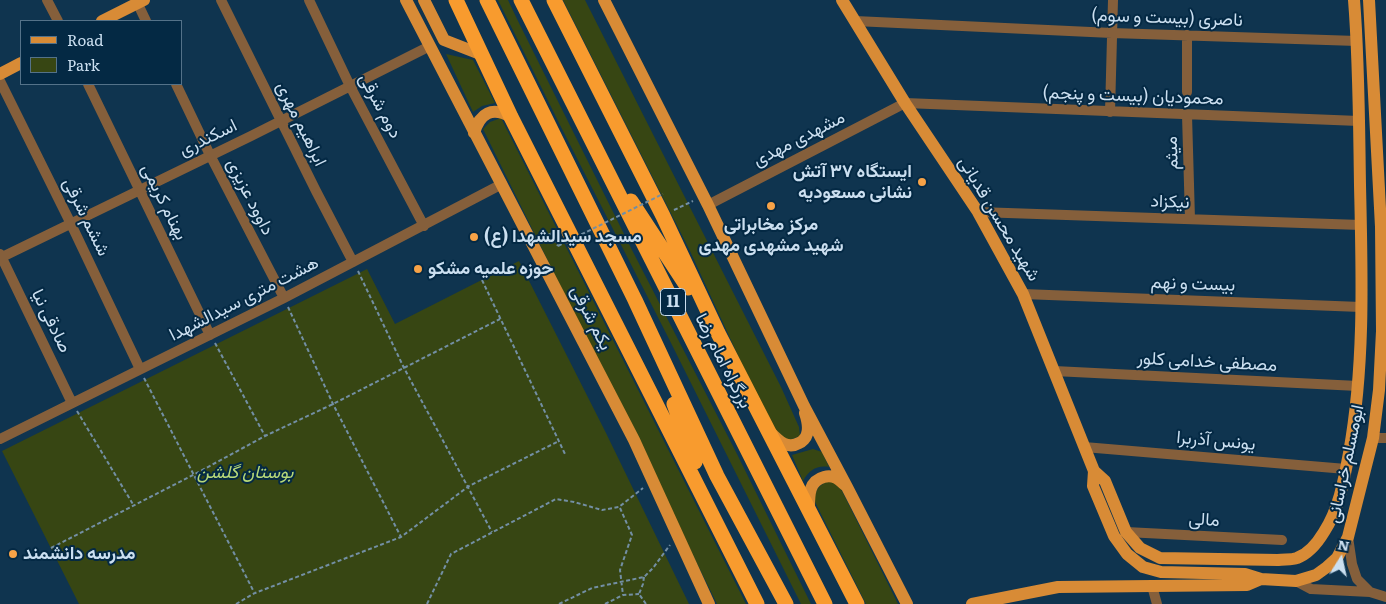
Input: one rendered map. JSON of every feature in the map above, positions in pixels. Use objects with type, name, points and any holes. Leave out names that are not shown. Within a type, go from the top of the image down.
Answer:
[{"type":"highway","points":[[456,0],[511,117],[757,604]]},
{"type":"highway","name":"11","points":[[487,0],[634,300],[717,476],[786,604]]},
{"type":"highway","name":"بزرگراه امام رضا","points":[[521,0],[825,604]]},
{"type":"highway","points":[[554,0],[663,216],[718,333],[857,604]]},
{"type":"highway","points":[[591,140],[718,333]]},
{"type":"highway","points":[[634,300],[723,536]]},
{"type":"main road","name":"یکم شرقی","points":[[406,0],[630,431],[709,604]]},
{"type":"main road","points":[[424,0],[444,40],[480,54]]},
{"type":"main road","points":[[604,0],[706,200],[804,406],[907,604]]},
{"type":"main road","name":"شهید محسن قدیانی","points":[[842,0],[905,103],[978,212],[1023,294],[1094,471],[1105,481],[1126,532],[1140,548],[1160,558]]},
{"type":"main road","points":[[1344,0],[1356,20]]},
{"type":"main road","name":"ابومسلم خراسانی","points":[[1160,558],[1278,560],[1297,558],[1310,550],[1324,533],[1334,512],[1346,469],[1358,386],[1361,307],[1361,225],[1357,41],[1354,0]]},
{"type":"main road","name":"ابومسلم خراسانی","points":[[972,604],[1058,587],[1247,585],[1261,579],[1296,581],[1316,575],[1337,558],[1348,537],[1373,438],[1384,355],[1383,283],[1369,0]]},
{"type":"main road","points":[[104,20],[139,1]]},
{"type":"main road","points":[[1357,41],[1370,42]]},
{"type":"main road","points":[[0,74],[20,64]]},
{"type":"main road","points":[[474,133],[482,116],[488,113],[501,111],[511,117]]},
{"type":"main road","points":[[767,428],[779,441],[787,445],[795,445],[802,442],[807,434],[804,406]]},
{"type":"main road","name":"شهید محسن قدیانی","points":[[1094,471],[1093,486],[1114,536],[1127,554],[1143,567],[1161,572],[1245,574],[1261,579]]},
{"type":"main road","points":[[809,510],[809,496],[812,484],[819,478],[828,476],[836,478],[847,487]]},
{"type":"street","points":[[47,0],[57,20]]},
{"type":"street","name":"ابراهیم مهری","points":[[221,0],[353,262]]},
{"type":"street","name":"دوم شرقی","points":[[309,0],[350,86],[424,226]]},
{"type":"street","points":[[1110,112],[1113,0]]},
{"type":"street","points":[[139,1],[146,20]]},
{"type":"street","name":"ناصری (بیست و سوم)","points":[[856,21],[1112,33],[1357,41]]},
{"type":"street","points":[[1187,35],[1187,92]]},
{"type":"street","name":"اسکندری","points":[[0,256],[71,224],[430,46]]},
{"type":"street","name":"ششم شرقی","points":[[0,81],[140,369]]},
{"type":"street","name":"بهنام کریمی","points":[[88,85],[210,335]]},
{"type":"street","name":"داوود عزیزی","points":[[176,85],[210,155],[284,298]]},
{"type":"street","name":"مشهدی مهدی","points":[[706,200],[905,103]]},
{"type":"street","name":"محمودیان (بیست و پنجم)","points":[[905,103],[1359,121]]},
{"type":"street","name":"میثم","points":[[1187,115],[1190,219]]},
{"type":"street","name":"هشت متری سیدالشهدا","points":[[1,435],[72,403],[284,298],[502,184]]},
{"type":"street","name":"نیکزاد","points":[[978,212],[1361,225]]},
{"type":"street","name":"صادقی نیا","points":[[0,256],[72,403]]},
{"type":"street","name":"بیست و نهم","points":[[1023,294],[1361,307]]},
{"type":"street","name":"مصطفی خدامی کلور","points":[[1054,371],[1358,386]]},
{"type":"street","points":[[1373,438],[1386,438]]},
{"type":"street","name":"یونس آذربرا","points":[[1084,447],[1346,469]]},
{"type":"street","name":"مالی","points":[[1126,532],[1282,540]]},
{"type":"street","points":[[1348,537],[1352,564],[1358,579],[1370,592]]},
{"type":"street","points":[[1296,581],[1311,589],[1370,592],[1386,597]]},
{"type":"street","points":[[1152,586],[1157,604]]},
{"type":"path","points":[[551,233],[558,246],[663,194]]},
{"type":"path","points":[[672,211],[706,200]]},
{"type":"path","points":[[353,262],[404,368],[492,532]]},
{"type":"path","points":[[482,280],[566,454]]},
{"type":"path","points":[[284,298],[332,404],[401,537]]},
{"type":"path","points":[[51,548],[265,436],[500,319]]},
{"type":"path","points":[[210,335],[265,436]]},
{"type":"path","points":[[140,369],[254,592]]},
{"type":"path","points":[[72,403],[134,506]]},
{"type":"path","points":[[236,604],[254,592],[401,537],[469,486],[559,441]]},
{"type":"path","points":[[427,604],[451,554],[556,499],[602,510],[619,507],[652,480]]},
{"type":"path","points":[[619,507],[632,535],[620,570],[623,595]]},
{"type":"path","points":[[559,604],[592,588],[644,577],[653,568],[677,535]]},
{"type":"path","points":[[639,594],[644,577]]},
{"type":"path","points":[[605,604],[623,595],[639,594]]},
{"type":"path","points":[[639,594],[646,604]]},
{"type":"path","points":[[616,598],[618,604]]},
{"type":"green space","points":[[498,0],[508,0],[811,604],[801,604]]},
{"type":"green space","points":[[563,0],[585,0],[781,387],[799,427],[800,436],[787,441],[769,423],[690,251]]},
{"type":"green space","points":[[446,54],[473,60],[495,103],[482,106],[473,112]]},
{"type":"green space","points":[[501,118],[746,604],[717,604],[483,129],[490,122]]},
{"type":"green space","name":"بوستان گلشن","points":[[519,261],[606,433],[689,604],[79,604],[2,451],[367,269],[395,324]]},
{"type":"green space","points":[[813,449],[822,452],[829,467],[814,469],[803,481],[792,455]]},
{"type":"green space","points":[[831,480],[841,489],[898,604],[866,604],[814,500],[819,487]]},
{"type":"place","name":"ایستگاه ۳۷ آتش نشانی مسعودیه","points":[[922,182]]},
{"type":"place","name":"مرکز مخابراتی شهید مشهدی مهدی","points":[[771,206]]},
{"type":"place","name":"مسجد سیدالشهدا (ع)","points":[[474,237]]},
{"type":"place","name":"حوزه علمیه مشکو","points":[[418,269]]},
{"type":"place","name":"مدرسه دانشمند","points":[[13,554]]}]
